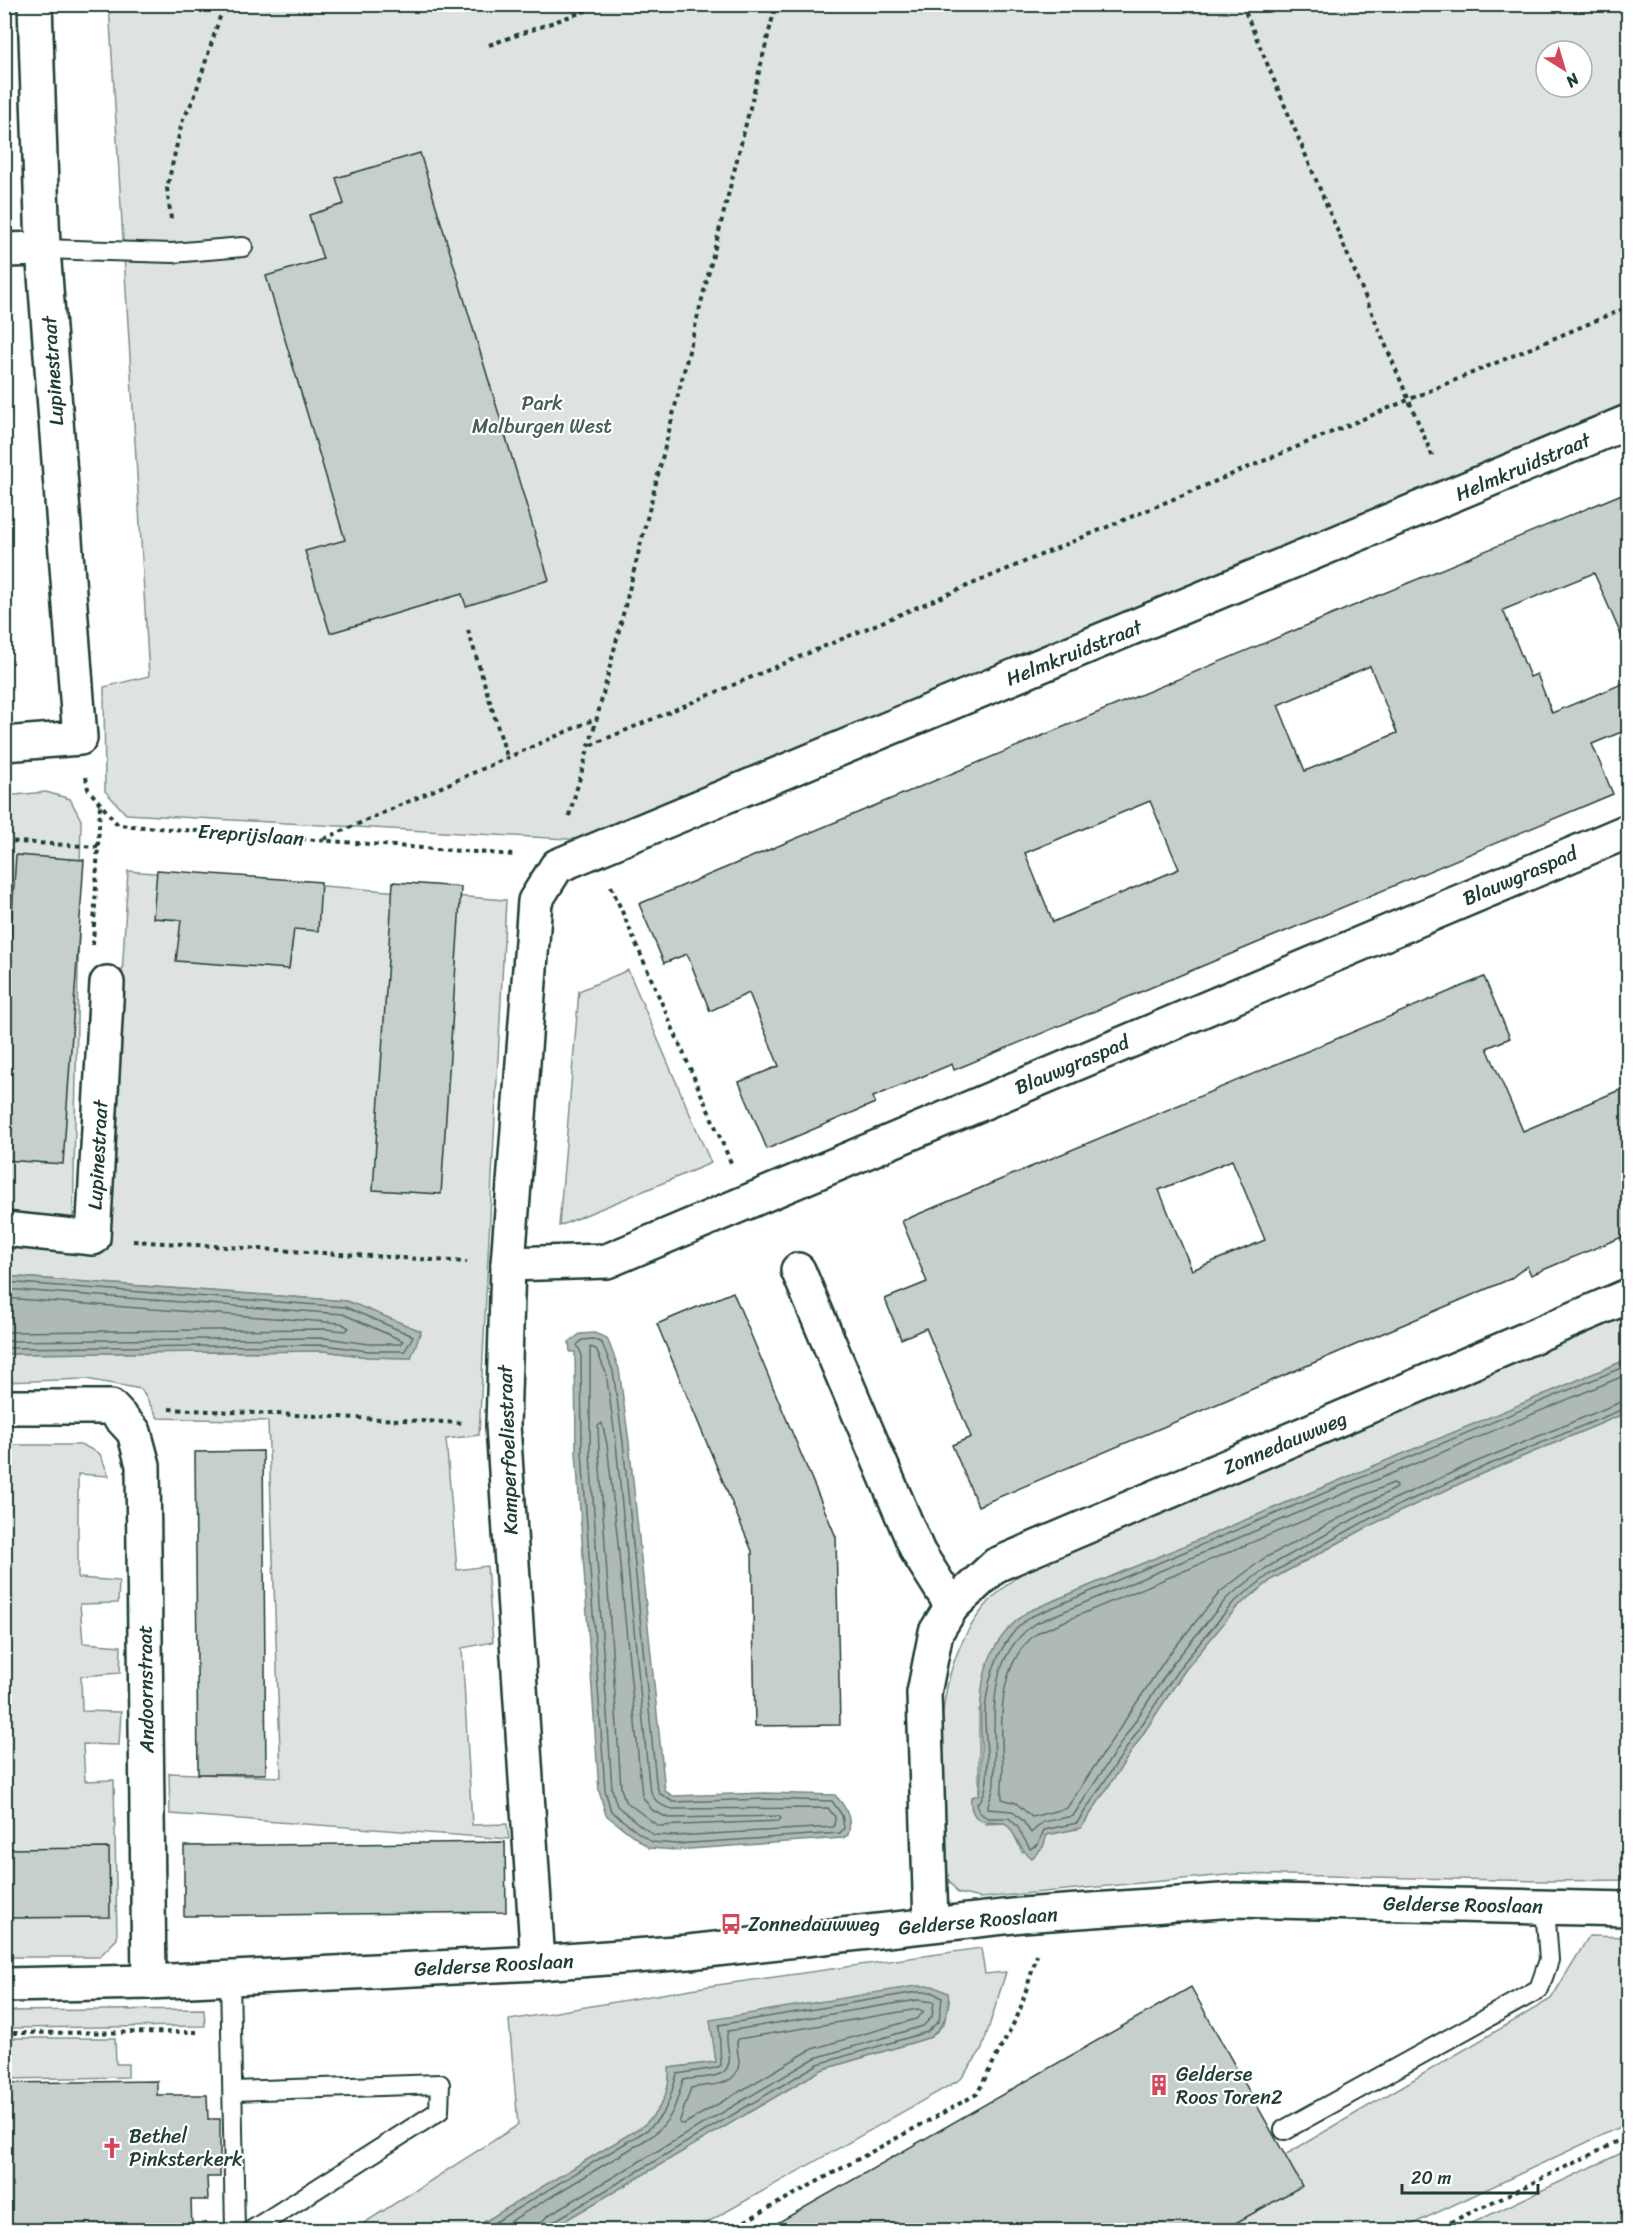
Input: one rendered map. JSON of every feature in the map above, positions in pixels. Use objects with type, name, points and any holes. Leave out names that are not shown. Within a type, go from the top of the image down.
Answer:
[{"type":"street","name":"Lupinestraat","points":[[35,4],[43,249],[80,738]]},
{"type":"street","points":[[4,250],[43,249]]},
{"type":"street","name":"Helmkruidstraat","points":[[557,866],[1629,422]]},
{"type":"street","points":[[4,744],[80,738]]},
{"type":"street","name":"Blauwgraspad","points":[[508,1264],[607,1261],[1629,831]]},
{"type":"street","name":"Kamperfoeliestraat","points":[[538,1964],[503,1425],[508,1264],[535,902],[557,866]]},
{"type":"street","name":"Lupinestraat","points":[[4,1229],[93,1238],[107,983]]},
{"type":"street","points":[[798,1270],[918,1552],[952,1606]]},
{"type":"street","name":"Zonnedauwweg","points":[[931,1924],[924,1693],[936,1632],[952,1606],[996,1565],[1629,1296]]},
{"type":"street","points":[[4,1407],[111,1407]]},
{"type":"street","name":"Andoornstraat","points":[[111,1407],[134,1432],[143,1465],[149,1982]]},
{"type":"street","name":"Gelderse Rooslaan","points":[[4,1985],[149,1982],[538,1964],[689,1952],[931,1924],[1235,1900],[1629,1909]]},
{"type":"lane","points":[[43,249],[172,253],[243,246]]},
{"type":"lane","points":[[1284,2130],[1539,1989],[1549,1960],[1545,1907]]},
{"type":"lane","points":[[230,1978],[235,2230]]},
{"type":"lane","points":[[233,2091],[441,2084],[439,2111],[252,2230]]},
{"type":"path","points":[[172,253],[167,188],[182,122],[194,98],[224,4]]},
{"type":"path","points":[[489,45],[605,4]]},
{"type":"path","points":[[557,866],[597,718],[776,4]]},
{"type":"path","points":[[1242,4],[1450,498]]},
{"type":"path","points":[[590,745],[1629,307]]},
{"type":"path","points":[[468,630],[507,758]]},
{"type":"path","points":[[322,840],[597,718]]},
{"type":"path","name":"Ereprijslaan","points":[[80,738],[87,789],[118,825],[514,854],[557,866]]},
{"type":"path","points":[[100,804],[92,971],[107,983]]},
{"type":"path","points":[[4,841],[99,848]]},
{"type":"path","points":[[595,850],[748,1202]]},
{"type":"path","points":[[93,1238],[508,1264]]},
{"type":"path","points":[[111,1407],[503,1425]]},
{"type":"path","points":[[729,2230],[977,2094],[1019,2013],[1050,1914]]},
{"type":"path","points":[[4,2033],[231,2032]]},
{"type":"path","points":[[1434,2230],[1629,2137]]},
{"type":"green space","name":"Park Malburgen West","points":[[109,5],[1628,5],[1628,402],[585,840],[126,814],[105,791],[104,687],[149,676]]},
{"type":"green space","points":[[46,792],[70,799],[81,820],[73,1225],[5,1224],[5,796]]},
{"type":"green space","points":[[128,871],[506,900],[479,1435],[446,1439],[457,1570],[487,1566],[493,1642],[462,1648],[472,1825],[507,1824],[509,1839],[170,1814],[169,1773],[281,1777],[268,1421],[158,1418],[141,1389],[86,1379],[5,1382],[5,1354],[325,1351],[368,1357],[411,1358],[347,1301],[5,1276],[4,1231],[107,1238]]},
{"type":"green space","points":[[628,970],[711,1163],[559,1226],[579,991]]},
{"type":"green space","points":[[1628,1316],[1628,1359],[1027,1612],[979,1710],[979,1795],[986,1824],[1005,1823],[1012,1830],[1022,1852],[1043,1847],[1046,1835],[1081,1828],[1185,1670],[1237,1607],[1274,1578],[1373,1524],[1474,1477],[1628,1412],[1628,1880],[1544,1881],[1237,1874],[980,1898],[958,1893],[943,1872],[940,1780],[941,1736],[946,1694],[957,1654],[976,1618],[1006,1586],[1048,1557]]},
{"type":"green space","points":[[4,1445],[83,1445],[100,1454],[109,1476],[78,1474],[78,1578],[119,1581],[118,1603],[80,1604],[83,1643],[121,1646],[120,1673],[81,1676],[82,1711],[121,1712],[119,1745],[83,1744],[85,1781],[114,1780],[117,1939],[99,1957],[5,1957]]},
{"type":"green space","points":[[1589,1936],[1628,1937],[1628,2123],[1400,2230],[1034,2230],[1024,2213],[1285,2155],[1551,1999]]},
{"type":"green space","points":[[981,1948],[985,1974],[1006,1972],[982,2049],[961,2079],[694,2230],[549,2230],[821,2070],[931,2037],[944,2024],[949,2000],[711,2020],[716,2062],[670,2068],[670,2077],[663,2100],[655,2114],[643,2126],[471,2230],[353,2230],[518,2125],[509,2020],[703,1987]]},
{"type":"green space","points":[[204,2009],[205,2026],[5,2028],[5,2011]]},
{"type":"green space","points":[[5,2038],[115,2038],[116,2064],[128,2064],[128,2077],[5,2079]]},
{"type":"green space","points":[[1628,2150],[1628,2230],[1458,2230],[1481,2219]]},
{"type":"water","points":[[4,1276],[347,1301],[421,1331],[411,1358],[368,1357],[325,1351],[5,1354]]},
{"type":"water","points":[[594,1333],[607,1338],[619,1369],[629,1442],[665,1791],[673,1796],[765,1793],[835,1795],[849,1818],[848,1835],[843,1838],[676,1850],[649,1848],[606,1815],[599,1791],[576,1452],[575,1352],[570,1352],[569,1342],[580,1334]]},
{"type":"water","points":[[1628,1359],[1628,1412],[1474,1477],[1373,1524],[1274,1578],[1237,1607],[1185,1670],[1081,1828],[1047,1835],[1043,1847],[1032,1858],[1005,1823],[984,1822],[975,1817],[971,1797],[979,1795],[981,1697],[985,1674],[992,1653],[1006,1632],[1027,1612]]},
{"type":"water","points":[[916,1986],[933,1986],[948,1993],[946,2017],[931,2037],[821,2070],[549,2230],[471,2230],[643,2126],[655,2114],[663,2100],[668,2085],[669,2068],[716,2062],[710,2020]]},
{"type":"building","points":[[420,153],[549,580],[466,606],[462,594],[330,633],[305,551],[345,540],[266,276],[323,259],[309,215],[344,204],[336,178]]},
{"type":"building","points":[[1629,491],[1629,653],[1594,573],[1503,610],[1530,677],[1537,674],[1552,713],[1629,681],[1629,729],[1592,744],[1613,794],[954,1070],[952,1064],[873,1097],[875,1103],[767,1149],[739,1082],[779,1066],[749,993],[710,1011],[687,954],[664,963],[639,904]],"holes":[[[1370,666],[1397,733],[1305,771],[1278,705]],[[1150,801],[1179,869],[1053,922],[1025,853]]]},
{"type":"building","points":[[16,855],[84,860],[63,1164],[4,1160],[4,1034]]},
{"type":"building","points":[[157,870],[321,882],[318,931],[294,929],[289,969],[176,961],[181,920],[153,918]]},
{"type":"building","points":[[393,882],[461,887],[441,1194],[373,1190]]},
{"type":"building","points":[[1484,977],[1510,1038],[1487,1048],[1523,1131],[1629,1086],[1629,1234],[1531,1275],[1527,1266],[1510,1279],[978,1506],[952,1445],[971,1437],[926,1328],[901,1339],[885,1299],[927,1282],[902,1221]],"holes":[[[1232,1160],[1265,1240],[1192,1270],[1159,1190]]]},
{"type":"building","points":[[733,1292],[836,1537],[840,1725],[755,1726],[752,1551],[657,1324]]},
{"type":"building","points":[[263,1451],[266,1774],[198,1774],[195,1452]]},
{"type":"building","points":[[505,1842],[506,1912],[184,1916],[184,1846]]},
{"type":"building","points":[[109,1848],[110,1917],[4,1918],[4,1849]]},
{"type":"building","points":[[1191,1987],[1302,2186],[1223,2230],[765,2230]]},
{"type":"building","name":"Bethel Pinksterkerk","points":[[157,2081],[157,2095],[207,2095],[208,2119],[220,2119],[220,2177],[207,2177],[208,2200],[191,2200],[192,2230],[61,2230],[61,2224],[4,2225],[4,2083]]},
{"type":"place","name":"Zonnedauwweg","points":[[731,1924]]},
{"type":"place","name":"Gelderse Roos Toren2","points":[[1159,2085]]},
{"type":"place","name":"Bethel Pinksterkerk","points":[[112,2148]]}]
